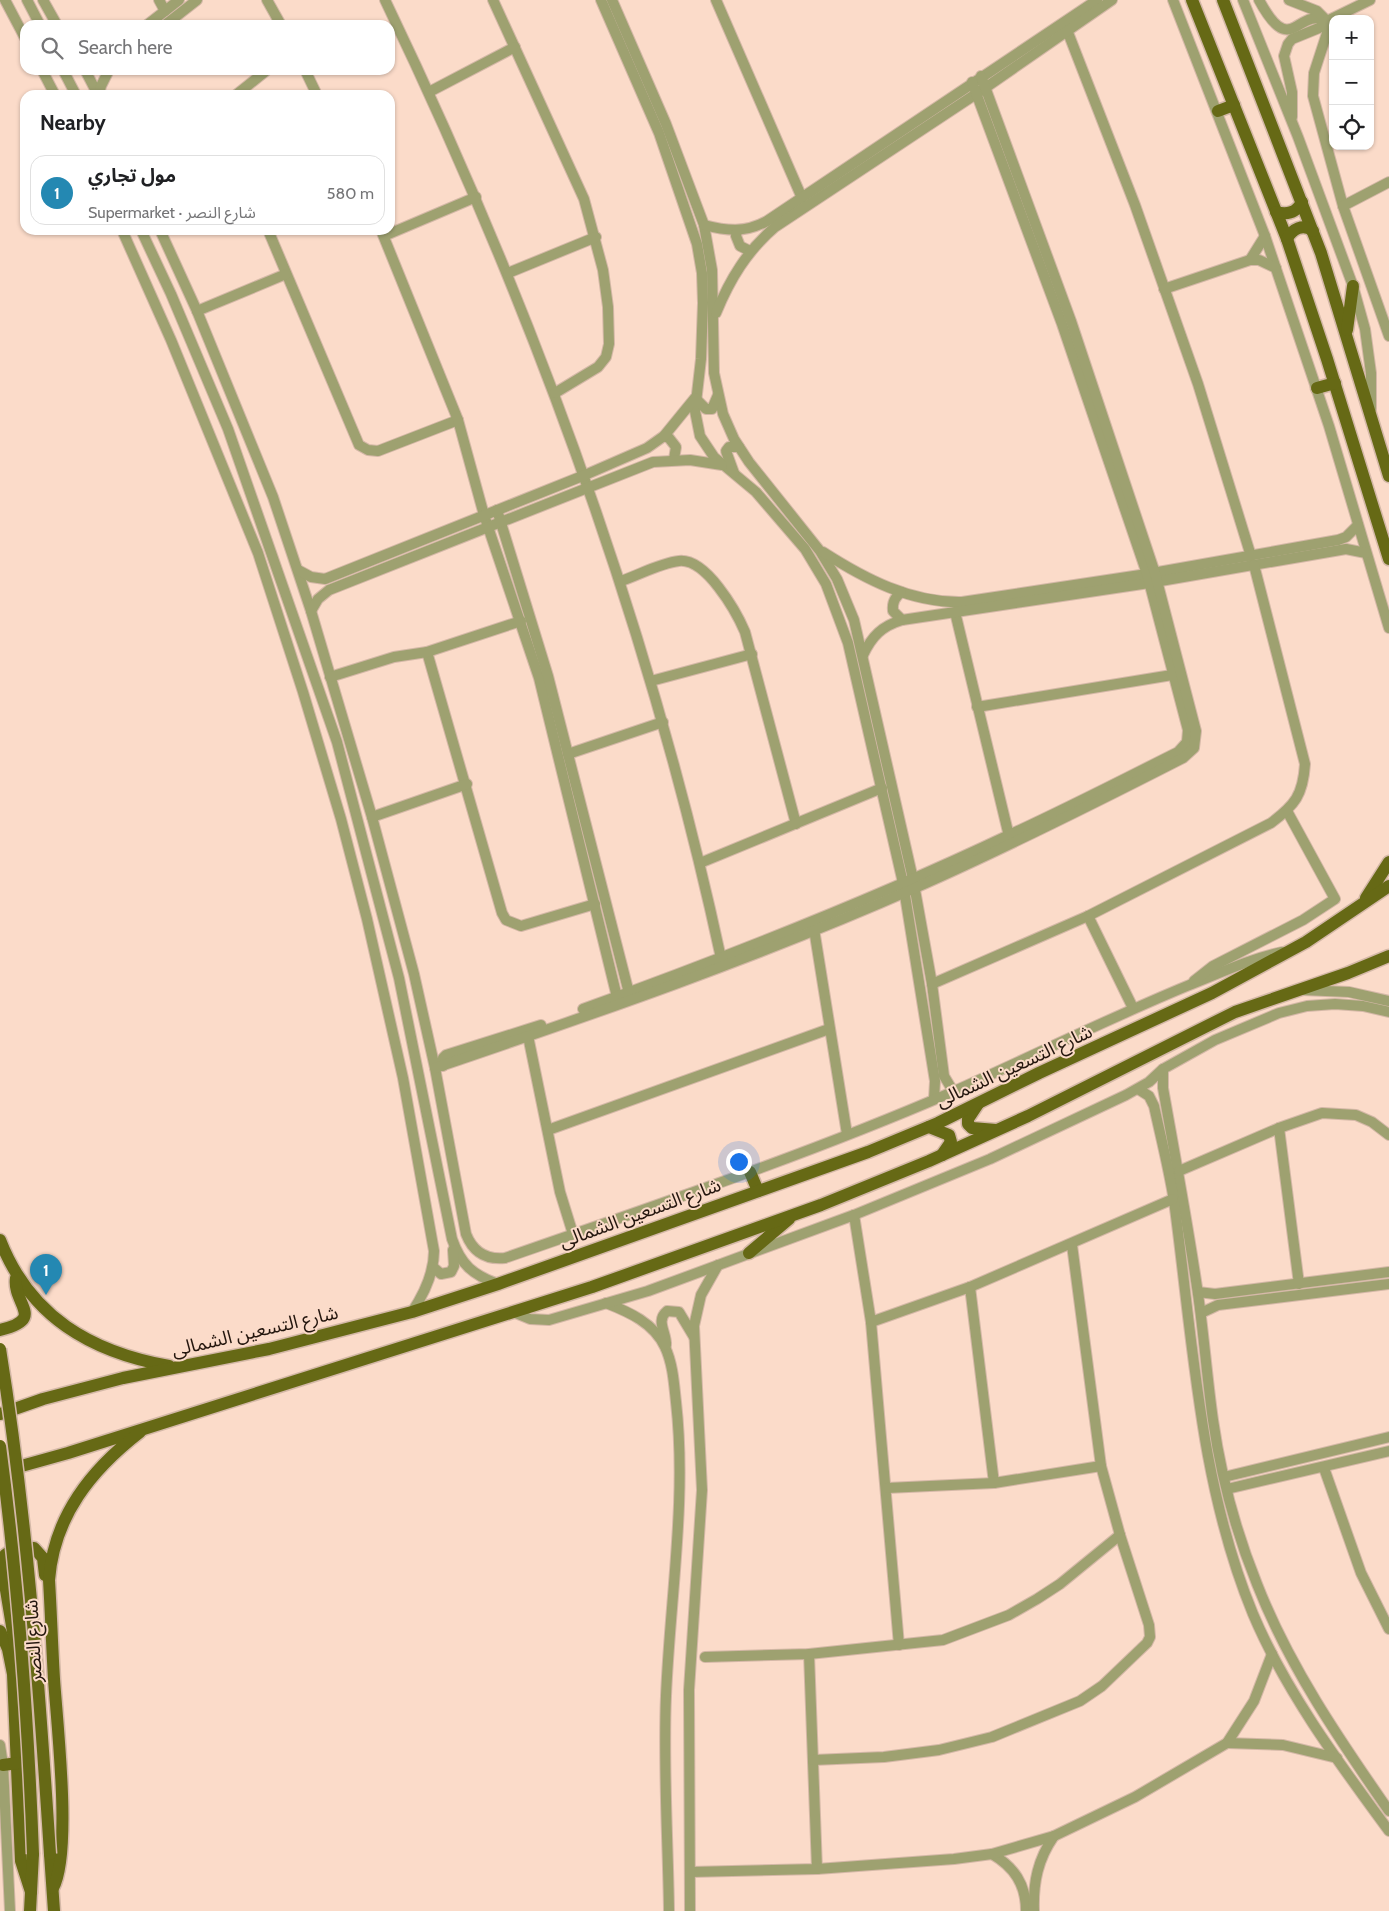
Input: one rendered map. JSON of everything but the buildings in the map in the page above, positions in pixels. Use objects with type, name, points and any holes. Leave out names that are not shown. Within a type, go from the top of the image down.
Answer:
[{"type":"main road","points":[[1192,0],[1286,239],[1335,383],[1389,559]]},
{"type":"main road","points":[[1223,0],[1302,202],[1346,333],[1389,476]]},
{"type":"main road","points":[[1218,111],[1234,105]]},
{"type":"main road","points":[[1276,212],[1285,214],[1292,212],[1302,202]]},
{"type":"main road","points":[[1286,239],[1292,232],[1301,227],[1308,227],[1312,231]]},
{"type":"main road","points":[[1346,333],[1353,286]]},
{"type":"main road","points":[[1317,388],[1335,383]]},
{"type":"main road","points":[[1364,902],[1389,862]]},
{"type":"main road","name":"شارع التسعين الشمالى","points":[[0,1414],[43,1399],[122,1378],[181,1368],[269,1349],[412,1312],[498,1284],[868,1152],[929,1127],[1199,1000],[1290,950],[1389,886]]},
{"type":"main road","points":[[0,1472],[68,1453],[148,1426],[592,1287],[794,1214],[942,1155],[997,1130],[1211,1023],[1389,956]]},
{"type":"main road","points":[[978,1104],[968,1119],[968,1124],[972,1128],[997,1130]]},
{"type":"main road","points":[[929,1127],[949,1135],[951,1142],[942,1155]]},
{"type":"main road","points":[[750,1172],[758,1191]]},
{"type":"main road","points":[[749,1253],[794,1214]]},
{"type":"main road","points":[[0,1240],[17,1275],[38,1303],[86,1340],[129,1358],[181,1368]]},
{"type":"main road","points":[[0,1330],[18,1324],[25,1314],[25,1306],[16,1287],[17,1275]]},
{"type":"main road","name":"شارع النصر","points":[[0,1349],[12,1427],[31,1587],[54,1911]]},
{"type":"main road","name":"شارع النصر","points":[[53,1888],[59,1876],[61,1861],[61,1792],[50,1591],[54,1549],[61,1527],[78,1495],[110,1456],[148,1426]]},
{"type":"main road","name":"شارع النصر","points":[[0,1446],[24,1667],[33,1854],[30,1911]]},
{"type":"main road","points":[[13,1674],[17,1657],[2,1566],[7,1553],[12,1549],[27,1546],[40,1552],[43,1558],[46,1584],[50,1591]]},
{"type":"main road","name":"شارع النصر","points":[[0,1631],[8,1649],[13,1674],[21,1861],[24,1877],[31,1892]]},
{"type":"main road","points":[[3,1765],[18,1763]]},
{"type":"street","points":[[5,0],[20,28]]},
{"type":"street","points":[[27,0],[37,20]]},
{"type":"street","points":[[43,0],[54,20]]},
{"type":"street","points":[[159,0],[165,11]]},
{"type":"street","points":[[153,20],[179,0]]},
{"type":"street","points":[[171,20],[197,0]]},
{"type":"street","points":[[267,0],[278,20]]},
{"type":"street","points":[[385,0],[395,20]]},
{"type":"street","points":[[493,0],[577,182],[596,237],[608,307],[608,350],[598,366],[555,393]]},
{"type":"street","points":[[601,0],[659,133],[698,244],[703,303],[701,359],[695,411],[700,436],[714,457],[756,492],[805,549],[826,584],[848,644],[882,788],[909,885],[935,1081],[934,1099]]},
{"type":"street","points":[[612,0],[666,124],[704,226],[712,270],[714,373],[718,395],[728,427],[739,447],[820,551],[846,598],[862,655],[909,885],[932,984],[944,1076],[953,1092]]},
{"type":"street","points":[[716,0],[802,198]]},
{"type":"street","points":[[704,226],[737,231],[758,226],[1096,0]]},
{"type":"street","points":[[714,319],[731,280],[750,251],[775,227],[981,91],[1112,0]]},
{"type":"street","points":[[1173,0],[1218,111],[1265,236],[1317,388],[1389,628]]},
{"type":"street","points":[[1244,0],[1292,121],[1353,286],[1365,329],[1369,355],[1372,417]]},
{"type":"street","points":[[1259,0],[1270,20],[1280,29],[1288,30],[1318,18],[1327,21]]},
{"type":"street","points":[[1289,0],[1317,11],[1327,21],[1327,33],[1314,73],[1313,96],[1343,206],[1389,336]]},
{"type":"street","points":[[1292,121],[1292,92],[1284,56],[1285,49],[1292,39],[1319,28],[1327,21],[1370,0]]},
{"type":"street","points":[[395,20],[430,92],[508,273],[585,475],[663,722],[700,863],[721,958]]},
{"type":"street","points":[[932,984],[1088,916],[1271,823],[1287,812],[1297,799],[1304,782],[1305,764],[1252,561],[1198,384],[1135,204],[1067,30]]},
{"type":"street","points":[[430,92],[515,47]]},
{"type":"street","points":[[45,75],[52,90]]},
{"type":"street","points":[[66,75],[73,90]]},
{"type":"street","points":[[88,75],[95,90]]},
{"type":"street","points":[[100,90],[106,75]]},
{"type":"street","points":[[242,90],[261,75]]},
{"type":"street","points":[[307,75],[315,90]]},
{"type":"street","points":[[439,1067],[446,1055],[676,979],[721,958],[909,885],[1047,828],[1191,752],[1196,743],[1196,731],[1152,578],[1066,322],[977,79]]},
{"type":"street","points":[[1343,206],[1389,182]]},
{"type":"street","points":[[395,228],[476,197]]},
{"type":"street","points":[[737,231],[736,236],[740,246],[750,251]]},
{"type":"street","points":[[124,235],[171,340],[258,553],[312,722],[366,919],[403,1078],[432,1242],[433,1267],[422,1297],[412,1312]]},
{"type":"street","points":[[143,235],[171,294],[228,429],[337,742],[399,978],[452,1239],[453,1270],[444,1274],[433,1267]]},
{"type":"street","points":[[162,235],[197,311],[273,497],[311,611],[372,817],[439,1067],[466,1234],[480,1254],[496,1259],[625,1218],[750,1172],[953,1092],[1133,1008],[1248,962],[1290,950]]},
{"type":"street","points":[[270,235],[359,444],[368,450],[378,451],[458,420]]},
{"type":"street","points":[[384,235],[458,420],[484,515],[539,678],[617,997]]},
{"type":"street","points":[[1250,260],[1265,236]]},
{"type":"street","points":[[508,273],[596,237]]},
{"type":"street","points":[[1164,289],[1250,260],[1268,263],[1276,268]]},
{"type":"street","points":[[197,311],[286,274]]},
{"type":"street","points":[[695,398],[709,410],[714,407],[718,395]]},
{"type":"street","points":[[298,570],[311,577],[325,579],[585,475],[646,448],[664,436],[695,398]]},
{"type":"street","points":[[228,429],[242,422]]},
{"type":"street","points":[[664,436],[669,438],[676,447],[674,459]]},
{"type":"street","points":[[734,473],[726,451],[729,447],[739,447]]},
{"type":"street","points":[[311,611],[318,598],[329,590],[653,462],[674,459],[724,465]]},
{"type":"street","points":[[497,510],[548,676],[629,993]]},
{"type":"street","points":[[1252,561],[1338,540],[1346,537],[1358,525]]},
{"type":"street","points":[[862,655],[878,631],[902,620],[1252,561],[1346,548],[1366,552]]},
{"type":"street","points":[[820,551],[860,574],[901,592],[936,601],[962,602],[1152,578]]},
{"type":"street","points":[[620,581],[672,563],[680,561],[689,562],[710,578],[730,603],[745,632],[752,654],[796,824]]},
{"type":"street","points":[[439,1067],[814,930],[909,885],[1184,748],[1187,742],[1188,730],[1172,675],[1152,578]]},
{"type":"street","points":[[901,592],[892,604],[893,611],[902,620]]},
{"type":"street","points":[[955,612],[1008,836]]},
{"type":"street","points":[[330,677],[394,657],[427,652],[521,622]]},
{"type":"street","points":[[427,652],[467,784],[502,913],[506,920],[520,926],[528,925],[595,904]]},
{"type":"street","points":[[651,681],[752,654]]},
{"type":"street","points":[[977,707],[1172,675]]},
{"type":"street","points":[[312,722],[319,723],[328,716]]},
{"type":"street","points":[[568,754],[663,722]]},
{"type":"street","points":[[319,747],[329,740],[337,742]]},
{"type":"street","points":[[372,817],[467,784]]},
{"type":"street","points":[[700,863],[882,788]]},
{"type":"street","points":[[1190,985],[1213,966],[1303,920],[1335,899],[1287,812]]},
{"type":"street","points":[[1088,916],[1133,1008]]},
{"type":"street","points":[[814,930],[847,1134]]},
{"type":"street","points":[[399,978],[414,974]]},
{"type":"street","points":[[1296,990],[1349,992],[1389,1001]]},
{"type":"street","points":[[513,1312],[530,1319],[549,1320],[648,1290],[854,1215],[990,1159],[1138,1089],[1163,1069],[1223,1036],[1293,1009],[1335,1004],[1363,1006],[1389,1012]]},
{"type":"street","points":[[548,1130],[829,1029]]},
{"type":"street","points":[[528,1036],[563,1205],[573,1234]]},
{"type":"street","points":[[1163,1069],[1163,1088],[1179,1171],[1201,1313],[1213,1419],[1226,1489],[1256,1583],[1284,1647],[1308,1688],[1389,1811]]},
{"type":"street","points":[[1138,1089],[1149,1096],[1154,1106],[1173,1199],[1202,1421],[1218,1502],[1243,1588],[1272,1654],[1291,1688],[1363,1796],[1389,1831]]},
{"type":"street","points":[[1179,1171],[1306,1117],[1334,1112],[1356,1115],[1372,1122],[1389,1135]]},
{"type":"street","points":[[1278,1128],[1299,1284]]},
{"type":"street","points":[[871,1322],[970,1287],[1072,1245],[1173,1199]]},
{"type":"street","points":[[854,1215],[871,1322],[887,1488],[899,1645]]},
{"type":"street","points":[[452,1239],[463,1264],[478,1276],[498,1284]]},
{"type":"street","points":[[813,1760],[884,1757],[939,1750],[992,1737],[1080,1701],[1102,1686],[1142,1649],[1150,1637],[1149,1625],[1120,1535],[1101,1466],[1072,1245]]},
{"type":"street","points":[[690,1911],[689,1690],[702,1490],[699,1392],[694,1337],[695,1316],[701,1295],[718,1265]]},
{"type":"street","points":[[1198,1292],[1215,1294],[1389,1272]]},
{"type":"street","points":[[1201,1313],[1218,1305],[1389,1284]]},
{"type":"street","points":[[970,1287],[994,1482]]},
{"type":"street","points":[[606,1303],[629,1312],[644,1322],[666,1348]]},
{"type":"street","points":[[669,1911],[666,1697],[679,1458],[673,1376],[661,1322],[662,1316],[667,1311],[673,1310],[681,1314],[694,1337]]},
{"type":"street","points":[[1224,1477],[1389,1438]]},
{"type":"street","points":[[1226,1489],[1324,1468],[1389,1451]]},
{"type":"street","points":[[887,1488],[994,1482],[1101,1466]]},
{"type":"street","points":[[1324,1468],[1361,1573],[1389,1629]]},
{"type":"street","points":[[705,1657],[809,1654],[943,1640],[1009,1615],[1060,1584],[1120,1535]]},
{"type":"street","points":[[1243,1588],[1256,1583]]},
{"type":"street","points":[[809,1654],[817,1869]]},
{"type":"street","points":[[690,1872],[817,1869],[954,1859],[992,1854],[1054,1836],[1134,1797],[1227,1743],[1254,1701],[1272,1654]]},
{"type":"street","points":[[1227,1743],[1283,1745],[1337,1758]]},
{"type":"street","points":[[0,1745],[3,1765],[10,1911]]},
{"type":"street","points":[[1363,1796],[1374,1789]]},
{"type":"street","points":[[1030,1906],[1037,1871],[1044,1852],[1054,1836]]},
{"type":"street","points":[[992,1854],[1016,1873],[1030,1906]]},
{"type":"place","name":"مول تجاري","points":[[46,1295]]}]
